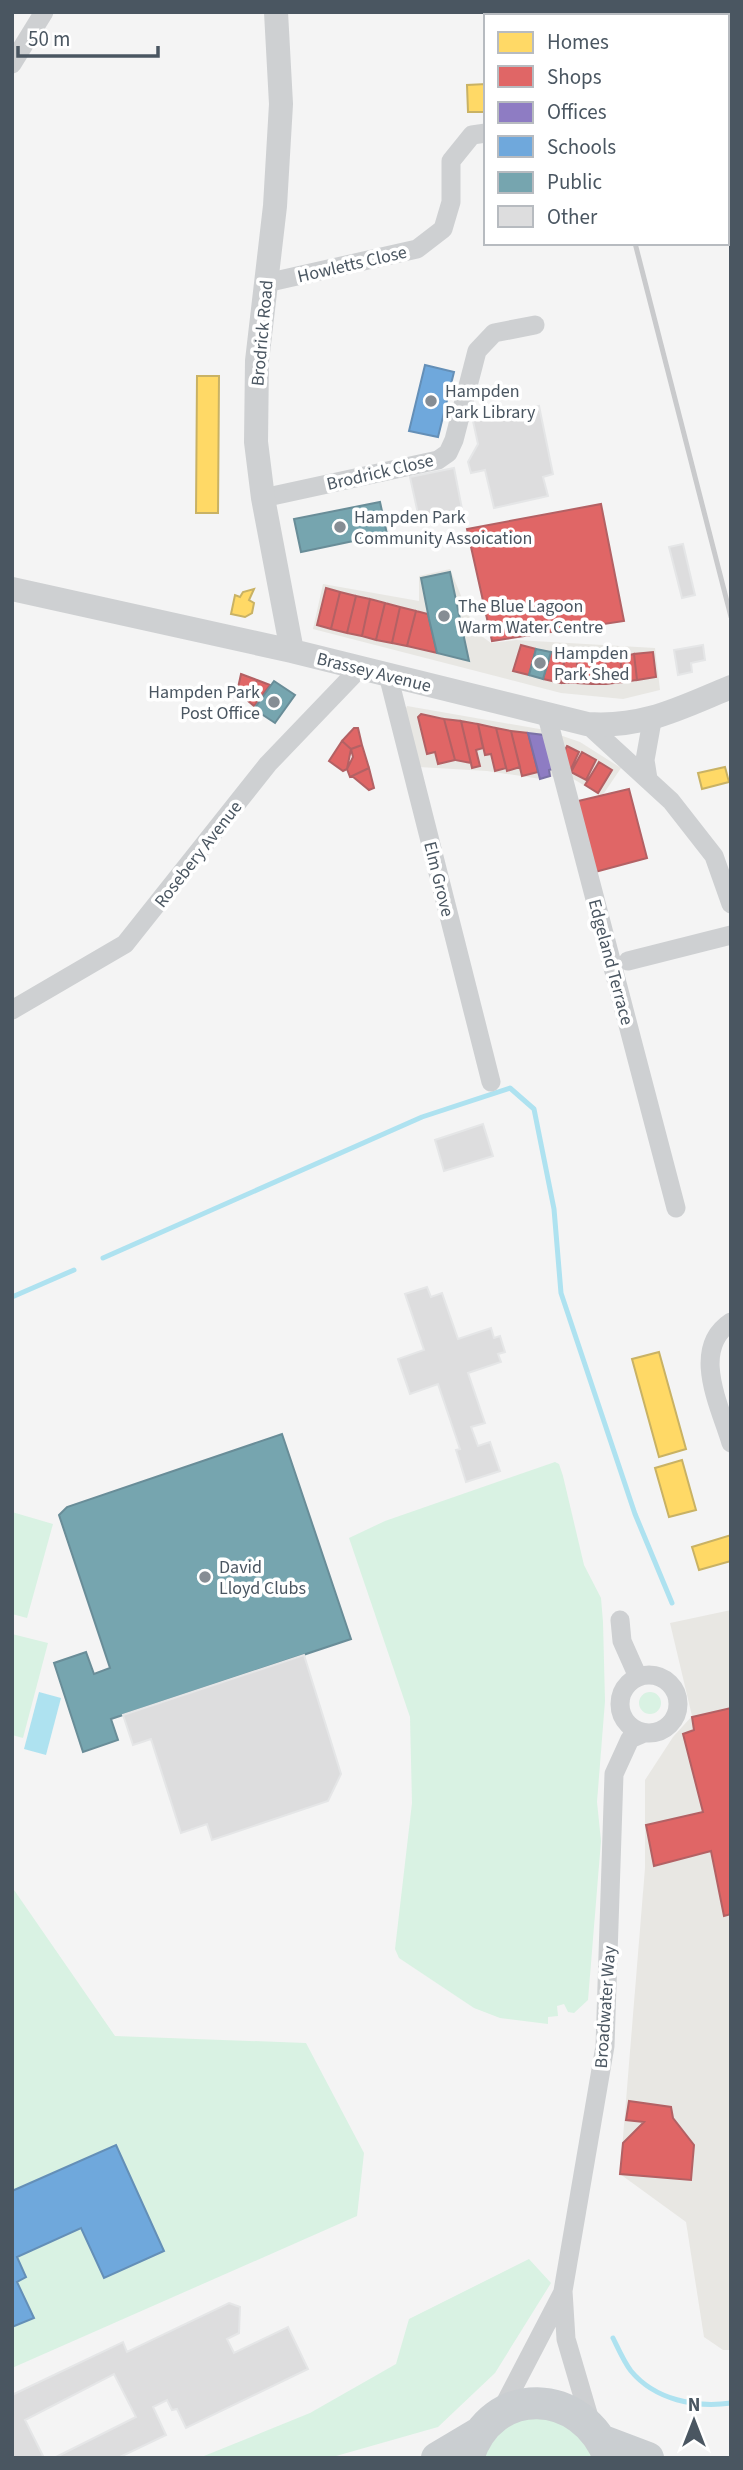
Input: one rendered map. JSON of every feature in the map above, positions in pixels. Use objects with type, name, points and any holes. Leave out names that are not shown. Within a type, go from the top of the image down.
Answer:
[{"type":"main road","points":[[437,2458],[482,2435],[514,2407],[547,2403],[563,2407],[601,2441],[648,2458]]},
{"type":"street","points":[[12,64],[44,12]]},
{"type":"street","name":"Brodrick Road","points":[[276,12],[281,104],[257,361],[256,442],[263,498],[292,651]]},
{"type":"street","name":"Howletts Close","points":[[266,283],[417,249],[443,229],[451,202],[451,161],[472,135],[484,133]]},
{"type":"street","name":"Brodrick Close","points":[[263,498],[438,460],[448,453],[454,440],[472,365],[483,342],[494,333],[536,325]]},
{"type":"street","name":"Brassey Avenue","points":[[18,597],[292,651],[587,724],[631,725],[652,720],[731,687]]},
{"type":"street","name":"Rosebery Avenue","points":[[12,1010],[125,944],[268,764],[360,668]]},
{"type":"street","name":"Elm Grove","points":[[388,675],[491,1082]]},
{"type":"street","name":"Edgeland Terrace","points":[[547,716],[676,1208]]},
{"type":"street","points":[[648,779],[645,760],[652,720]]},
{"type":"street","points":[[587,724],[671,801],[714,856],[731,904]]},
{"type":"street","points":[[628,961],[731,935]]},
{"type":"street","points":[[729,1430],[709,1371],[709,1356],[712,1342],[720,1329],[731,1322]]},
{"type":"street","points":[[621,1620],[622,1641],[638,1677],[624,1689],[620,1707],[628,1724],[644,1733]]},
{"type":"street","name":"Broadwater Way","points":[[601,2441],[566,2339],[563,2291],[605,2046],[614,1774],[630,1739],[644,1733],[653,1734],[670,1726],[679,1701],[671,1684],[664,1679],[647,1675],[638,1677]]},
{"type":"street","name":"Broadwater Way","points":[[482,2435],[563,2291]]},
{"type":"shaded area","points":[[450,569],[476,632],[491,643],[516,640],[655,648],[660,690],[623,699],[561,693],[313,629],[323,584],[419,601],[419,576]]},
{"type":"shaded area","points":[[407,706],[545,730],[580,742],[621,768],[602,796],[565,774],[541,779],[487,771],[419,767],[404,713]]},
{"type":"shaded area","points":[[731,1610],[731,2350],[723,2350],[704,2337],[686,2222],[620,2174],[645,1868],[645,1780],[673,1737],[692,1716],[670,1623]]},
{"type":"green space","points":[[555,1462],[559,1464],[563,1476],[584,1565],[601,1598],[605,1701],[597,1802],[601,1841],[588,2000],[574,2013],[568,2012],[564,2004],[557,2006],[558,2016],[548,2017],[548,2024],[500,2018],[474,2008],[399,1958],[395,1949],[412,1803],[410,1717],[349,1538],[385,1521]]},
{"type":"green space","points":[[12,1512],[53,1524],[27,1618],[12,1614]]},
{"type":"green space","points":[[12,1634],[48,1643],[23,1738],[12,1735]]},
{"type":"green space","points":[[650,1692],[658,1695],[661,1703],[658,1711],[650,1714],[642,1711],[639,1703],[642,1695]]},
{"type":"green space","points":[[12,1887],[115,2036],[306,2043],[364,2153],[357,2216],[12,2368]]},
{"type":"green space","points":[[529,2259],[551,2283],[495,2373],[438,2427],[329,2458],[199,2458],[310,2413],[396,2364],[409,2319]]},
{"type":"green space","points":[[516,2414],[571,2422],[593,2458],[479,2458]]},
{"type":"water","points":[[39,1692],[61,1698],[46,1755],[24,1749]]},
{"type":"building: Homes","points":[[632,12],[656,14],[632,14]]},
{"type":"building: Homes","points":[[729,12],[730,16],[729,14],[688,14]]},
{"type":"building: Homes","points":[[484,84],[484,112],[468,112],[467,85]]},
{"type":"building: Homes","points":[[197,376],[219,376],[218,513],[196,513]]},
{"type":"building: Homes","points":[[254,589],[249,600],[254,603],[252,613],[245,617],[231,614],[235,595],[240,597],[243,592]]},
{"type":"building: Homes","points":[[725,767],[729,782],[702,789],[698,773]]},
{"type":"building: Homes","points":[[659,1352],[686,1449],[659,1457],[632,1359]]},
{"type":"building: Homes","points":[[682,1460],[696,1510],[669,1517],[655,1468]]},
{"type":"building: Homes","points":[[731,1535],[731,1561],[699,1570],[692,1547]]},
{"type":"building: Shops","points":[[601,504],[624,621],[492,641],[467,529]]},
{"type":"building: Shops","points":[[326,588],[340,592],[331,629],[317,625]]},
{"type":"building: Shops","points":[[340,592],[356,596],[347,633],[331,629]]},
{"type":"building: Shops","points":[[356,596],[370,599],[362,636],[347,633]]},
{"type":"building: Shops","points":[[370,599],[385,603],[376,640],[362,636]]},
{"type":"building: Shops","points":[[385,603],[400,607],[392,643],[376,640]]},
{"type":"building: Shops","points":[[400,607],[416,611],[407,646],[392,643]]},
{"type":"building: Shops","points":[[416,611],[428,614],[437,653],[407,646]]},
{"type":"building: Shops","points":[[521,645],[536,649],[529,675],[513,671]]},
{"type":"building: Shops","points":[[551,652],[565,655],[561,683],[543,679]]},
{"type":"building: Shops","points":[[653,652],[656,677],[637,680],[634,654]]},
{"type":"building: Shops","points":[[634,654],[637,680],[623,682],[620,657]]},
{"type":"building: Shops","points":[[565,655],[577,656],[577,683],[561,683]]},
{"type":"building: Shops","points":[[577,656],[592,657],[591,684],[577,683]]},
{"type":"building: Shops","points":[[592,657],[605,658],[607,684],[591,684]]},
{"type":"building: Shops","points":[[620,657],[623,682],[607,684],[605,658]]},
{"type":"building: Shops","points":[[241,674],[257,680],[247,700],[236,697]]},
{"type":"building: Shops","points":[[257,680],[270,685],[254,706],[247,700]]},
{"type":"building: Shops","points":[[421,714],[444,719],[455,760],[438,764],[435,752],[427,754],[418,717]]},
{"type":"building: Shops","points":[[444,719],[461,721],[471,763],[455,760]]},
{"type":"building: Shops","points":[[461,721],[478,724],[483,748],[476,750],[480,766],[472,768]]},
{"type":"building: Shops","points":[[478,724],[496,728],[506,768],[495,771],[491,754],[485,755]]},
{"type":"building: Shops","points":[[354,728],[358,728],[362,745],[351,749],[342,741]]},
{"type":"building: Shops","points":[[496,728],[511,731],[520,767],[507,771]]},
{"type":"building: Shops","points":[[511,731],[528,733],[538,772],[522,776]]},
{"type":"building: Shops","points":[[342,741],[351,749],[347,769],[343,771],[329,761]]},
{"type":"building: Shops","points":[[362,745],[369,768],[350,777],[347,769],[353,757],[351,749]]},
{"type":"building: Shops","points":[[567,746],[579,752],[570,771],[562,756]]},
{"type":"building: Shops","points":[[582,752],[596,760],[586,780],[571,772]]},
{"type":"building: Shops","points":[[599,762],[612,770],[598,793],[585,785]]},
{"type":"building: Shops","points":[[369,768],[374,788],[369,790],[352,776]]},
{"type":"building: Shops","points":[[629,789],[647,858],[595,872],[574,802]]},
{"type":"building: Shops","points":[[731,1708],[731,1914],[724,1916],[711,1851],[654,1866],[646,1825],[703,1812],[683,1734],[694,1730],[692,1717]]},
{"type":"building: Shops","points":[[629,2101],[671,2107],[673,2118],[694,2145],[691,2180],[620,2174],[623,2143],[644,2122],[626,2120]]},
{"type":"building: Offices","points":[[528,733],[544,735],[553,769],[549,770],[550,776],[540,779]]},
{"type":"building: Schools","name":"Hampden Park Library","points":[[425,365],[454,372],[438,437],[409,431]]},
{"type":"building: Schools","points":[[116,2145],[164,2251],[104,2278],[81,2228],[17,2257],[26,2277],[17,2282],[34,2318],[12,2327],[12,2191]]},
{"type":"building: Public","name":"Hampden Park Community Assoication","points":[[380,502],[387,534],[301,552],[294,519]]},
{"type":"building: Public","name":"The Blue Lagoon Warm Water Centre","points":[[450,572],[469,661],[437,653],[429,619],[421,578]]},
{"type":"building: Public","name":"Hampden Park Shed","points":[[536,649],[551,652],[543,679],[529,675]]},
{"type":"building: Public","name":"Hampden Park Post Office","points":[[274,681],[295,695],[275,723],[254,709]]},
{"type":"building: Public","name":"David Lloyd Clubs","points":[[282,1434],[351,1639],[111,1719],[118,1740],[83,1752],[54,1663],[86,1652],[94,1674],[110,1668],[59,1515],[67,1507]]},
{"type":"building: Other","points":[[539,406],[553,474],[543,477],[548,496],[494,508],[485,470],[471,473],[468,462],[478,444],[473,421]]},
{"type":"building: Other","points":[[454,468],[463,514],[420,523],[410,477]]},
{"type":"building: Other","points":[[683,544],[695,595],[682,598],[669,547]]},
{"type":"building: Other","points":[[703,645],[705,660],[691,663],[692,672],[678,675],[674,650]]},
{"type":"building: Other","points":[[483,1124],[493,1156],[444,1171],[435,1140]]},
{"type":"building: Other","points":[[427,1287],[431,1297],[442,1293],[458,1339],[491,1328],[494,1338],[500,1336],[505,1352],[498,1354],[501,1362],[468,1373],[485,1423],[471,1427],[478,1446],[490,1442],[500,1471],[466,1482],[456,1450],[460,1449],[438,1384],[410,1394],[398,1359],[424,1350],[405,1294]]},
{"type":"building: Other","points":[[304,1655],[341,1774],[328,1801],[212,1840],[207,1824],[181,1833],[151,1739],[133,1745],[123,1715]]},
{"type":"building: Other","points":[[229,2303],[240,2307],[239,2333],[227,2339],[234,2353],[288,2327],[308,2369],[186,2428],[177,2409],[172,2410],[167,2400],[153,2407],[166,2435],[118,2458],[54,2458],[136,2417],[114,2374],[25,2420],[44,2458],[12,2458],[12,2395],[123,2342],[127,2352]]},
{"type":"waterway","points":[[103,1258],[422,1117],[510,1088],[534,1109],[554,1209],[561,1293],[635,1514],[672,1603]]},
{"type":"waterway","points":[[12,1297],[74,1270]]},
{"type":"waterway","points":[[613,2338],[631,2371],[652,2389],[690,2403],[731,2403]]},
{"type":"railway","points":[[636,245],[731,617]]},
{"type":"place","name":"Hampden Park Library","points":[[431,401]]},
{"type":"place","name":"Hampden Park Community Assoication","points":[[340,527]]},
{"type":"place","name":"The Blue Lagoon Warm Water Centre","points":[[444,616]]},
{"type":"place","name":"Hampden Park Shed","points":[[540,663]]},
{"type":"place","name":"Hampden Park Post Office","points":[[274,702]]},
{"type":"place","name":"David Lloyd Clubs","points":[[205,1577]]}]
